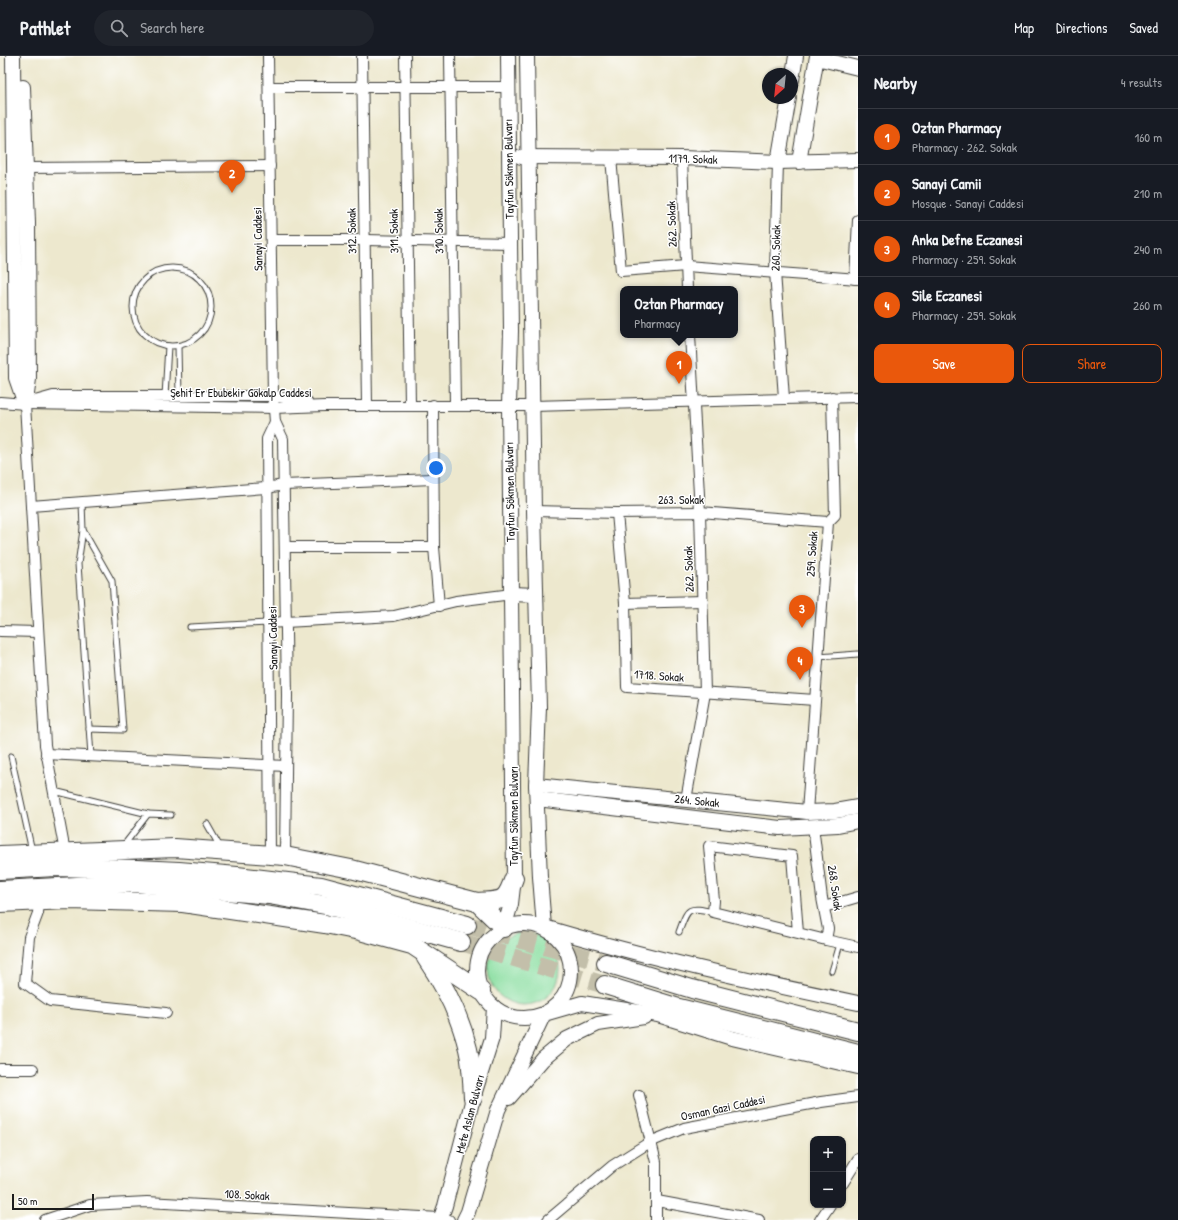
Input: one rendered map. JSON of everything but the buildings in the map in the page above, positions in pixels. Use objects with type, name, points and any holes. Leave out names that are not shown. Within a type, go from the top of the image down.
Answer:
[{"type":"highway","points":[[0,855],[175,848],[278,856],[350,869],[477,902],[503,898],[508,893],[514,878]]},
{"type":"highway","points":[[0,870],[56,867],[137,869],[237,876],[321,886],[467,925]]},
{"type":"highway","points":[[0,890],[135,883],[269,895],[330,906],[461,942]]},
{"type":"highway","points":[[0,903],[69,900],[183,903],[325,924],[360,931],[412,945],[481,991]]},
{"type":"highway","points":[[477,902],[504,928]]},
{"type":"highway","points":[[412,945],[425,957],[437,974],[448,994],[461,1025],[468,1051],[473,1098]]},
{"type":"highway","points":[[606,963],[692,989],[858,1030]]},
{"type":"highway","points":[[605,985],[679,1008],[858,1053]]},
{"type":"main road","points":[[13,56],[16,378],[25,404]]},
{"type":"main road","points":[[22,56],[26,168],[29,379],[25,404]]},
{"type":"main road","name":"Tayfun Sökmen Bulvarı","points":[[504,928],[511,904],[514,878],[509,406],[511,331],[508,56]]},
{"type":"main road","name":"Tayfun Sökmen Bulvarı","points":[[527,56],[534,511],[539,706],[536,785],[544,927]]},
{"type":"main road","points":[[794,68],[796,56]]},
{"type":"main road","points":[[799,162],[817,57],[858,68]]},
{"type":"main road","name":"260. Sokak","points":[[778,162],[788,104]]},
{"type":"main road","name":"1179. Sokak","points":[[509,157],[682,158],[778,162],[858,160]]},
{"type":"main road","points":[[510,243],[530,244]]},
{"type":"main road","points":[[512,594],[536,595]]},
{"type":"main road","name":"264. Sokak","points":[[536,785],[808,812],[835,811],[858,807]]},
{"type":"main road","name":"264. Sokak","points":[[537,799],[780,828],[838,825],[858,821]]},
{"type":"main road","points":[[808,812],[813,826]]},
{"type":"main road","points":[[858,1003],[600,944],[530,923],[517,924],[504,928],[494,934],[485,944],[480,954],[477,966],[481,991],[487,1000],[503,1013],[513,1017],[534,1017],[582,1003],[658,1015],[732,1038],[858,1067]]},
{"type":"main road","points":[[544,927],[557,936],[566,948],[571,963],[571,978],[566,993],[557,1005],[544,1014]]},
{"type":"main road","name":"Mete Aslan Bulvarı","points":[[443,1219],[473,1098],[492,1038],[494,1007]]},
{"type":"main road","name":"Mete Aslan Bulvarı","points":[[464,1220],[468,1212],[498,1110],[544,1014]]},
{"type":"main road","points":[[498,1110],[544,1059],[567,1039],[598,1024],[658,1015]]},
{"type":"street","name":"Sanayi Caddesi","points":[[268,56],[270,87],[273,396],[275,422],[283,439],[286,623],[286,766],[278,856]]},
{"type":"street","name":"312. Sokak","points":[[362,56],[367,405]]},
{"type":"street","name":"311. Sokak","points":[[405,56],[410,405]]},
{"type":"street","name":"310. Sokak","points":[[450,56],[455,405]]},
{"type":"street","points":[[270,87],[509,87]]},
{"type":"street","points":[[611,158],[621,271],[686,266],[856,279],[858,220]]},
{"type":"street","name":"262. Sokak","points":[[682,158],[687,286]]},
{"type":"street","name":"260. Sokak","points":[[778,162],[775,272],[784,398]]},
{"type":"street","points":[[26,168],[270,166]]},
{"type":"street","points":[[271,240],[408,240],[510,243]]},
{"type":"street","name":"262. Sokak","points":[[686,800],[705,693],[700,512],[690,338]]},
{"type":"street","name":"Şehit Er Ebubekir Gökalp Caddesi","points":[[25,404],[53,396],[273,396],[324,406]]},
{"type":"street","name":"259. Sokak","points":[[808,812],[828,522],[834,515],[832,397]]},
{"type":"street","points":[[324,406],[533,406],[694,400],[858,397]]},
{"type":"street","name":"Şehit Er Ebubekir Gökalp Caddesi","points":[[0,402],[25,404],[274,408],[324,406]]},
{"type":"street","points":[[25,404],[37,632],[45,744],[66,852]]},
{"type":"street","points":[[433,405],[434,547],[438,606]]},
{"type":"street","name":"Sanayi Caddesi","points":[[275,422],[266,439],[266,488],[269,765],[278,856]]},
{"type":"street","points":[[31,506],[266,488],[284,485],[433,479]]},
{"type":"street","name":"263. Sokak","points":[[534,511],[617,513],[700,512],[828,522]]},
{"type":"street","name":"1718. Sokak","points":[[617,513],[625,603],[627,687],[815,700]]},
{"type":"street","points":[[285,547],[434,547]]},
{"type":"street","points":[[267,623],[394,616],[456,602],[512,594]]},
{"type":"street","points":[[625,603],[703,601]]},
{"type":"street","points":[[0,631],[37,632]]},
{"type":"street","points":[[46,754],[286,766]]},
{"type":"street","name":"268. Sokak","points":[[813,826],[828,929],[826,940]]},
{"type":"street","points":[[798,933],[792,856],[708,846],[714,901],[713,912],[840,944],[858,947]]},
{"type":"street","points":[[824,907],[858,897]]},
{"type":"street","points":[[39,902],[38,913],[29,937],[25,983],[50,1000],[166,1013]]},
{"type":"street","points":[[0,1069],[33,1069]]},
{"type":"street","points":[[639,1095],[656,1162],[656,1220]]},
{"type":"street","name":"Osman Gazi Caddesi","points":[[548,1220],[612,1166],[650,1142],[684,1128],[822,1102],[858,1097]]},
{"type":"street","points":[[846,1178],[858,1159]]},
{"type":"street","points":[[657,1200],[758,1220]]},
{"type":"street","name":"108. Sokak","points":[[47,1220],[90,1205],[147,1202],[378,1217],[443,1219]]},
{"type":"street","points":[[820,1220],[828,1208]]},
{"type":"lane","points":[[169,267],[182,268],[194,274],[204,283],[210,294],[212,307],[209,320],[203,332],[193,340],[178,346],[168,346],[156,343],[144,336],[136,325],[132,313],[132,300],[137,287],[145,277],[156,270],[169,267]]},
{"type":"lane","points":[[165,396],[168,346]]},
{"type":"lane","points":[[178,346],[179,396]]},
{"type":"lane","points":[[82,502],[83,530],[78,564],[91,756]]},
{"type":"lane","points":[[83,530],[112,581],[123,730],[89,729]]},
{"type":"lane","points":[[190,627],[267,623]]},
{"type":"lane","points":[[818,657],[858,654]]},
{"type":"lane","points":[[11,756],[33,854]]},
{"type":"lane","points":[[53,791],[148,814],[172,816]]},
{"type":"lane","points":[[120,850],[148,814]]},
{"type":"lane","points":[[207,824],[222,852]]},
{"type":"lane","points":[[679,932],[686,914],[691,910],[697,908],[713,912]]},
{"type":"lane","points":[[832,971],[840,944]]},
{"type":"green space","points":[[524,933],[544,939],[554,949],[560,969],[554,989],[544,999],[524,1005],[504,999],[494,989],[488,969],[494,949],[504,939]]},
{"type":"tunnel","points":[[467,925],[606,963]]},
{"type":"tunnel","points":[[461,942],[605,985]]},
{"type":"place","name":"Sanayi Camii","points":[[232,193]]},
{"type":"place","name":"Oztan Pharmacy","points":[[679,384]]},
{"type":"place","name":"Anka Defne Eczanesi","points":[[802,628]]},
{"type":"place","name":"Sile Eczanesi","points":[[800,680]]}]
